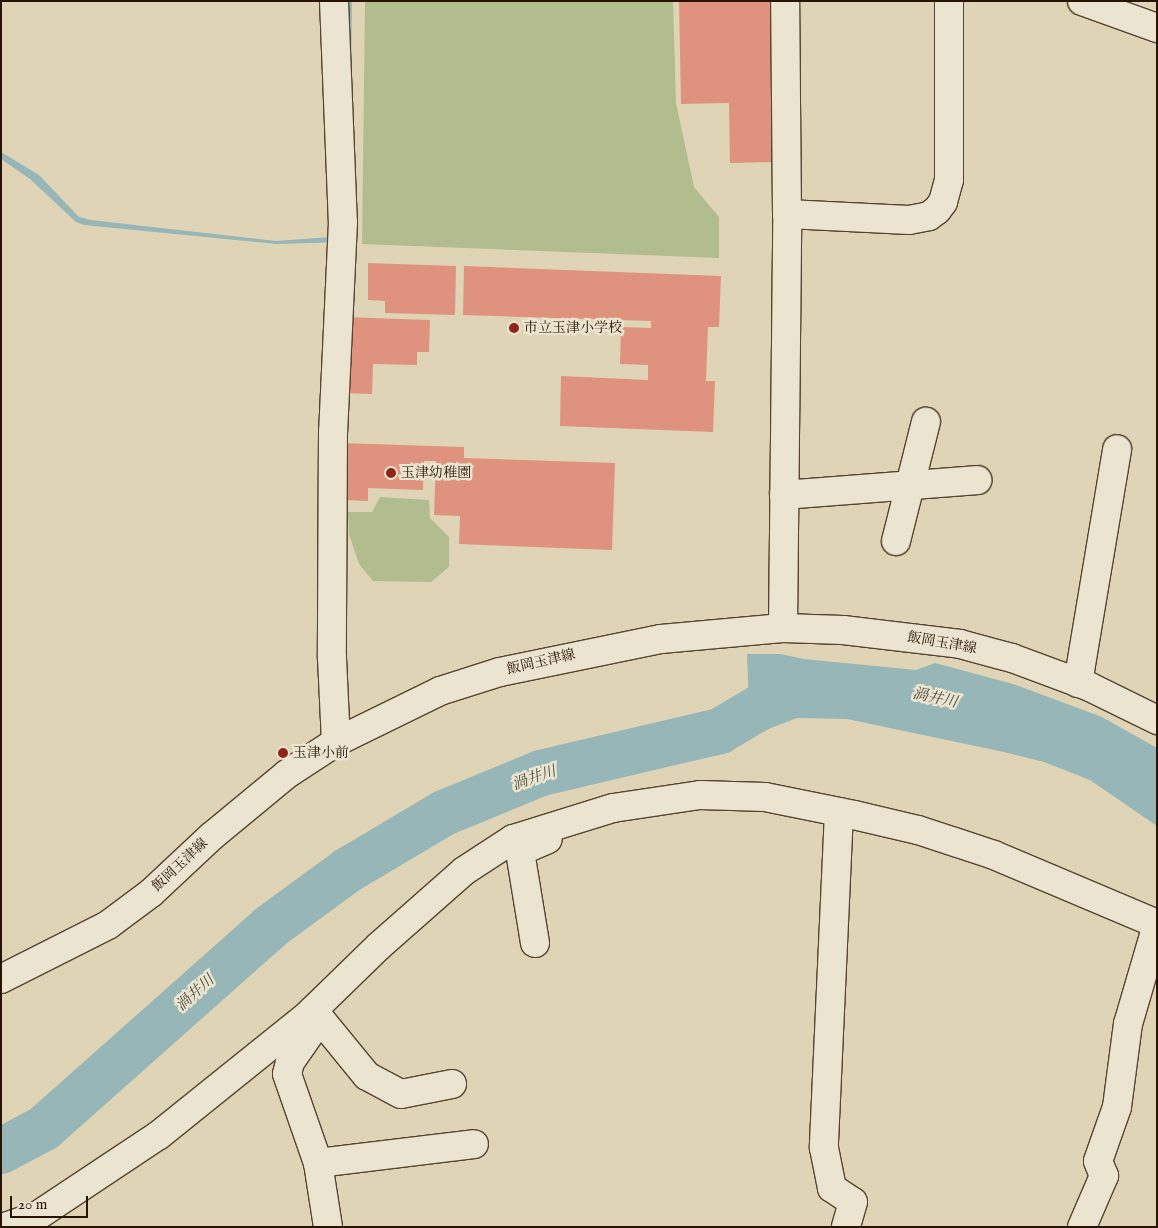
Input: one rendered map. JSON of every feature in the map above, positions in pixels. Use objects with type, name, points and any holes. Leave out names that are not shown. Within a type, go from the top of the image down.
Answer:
[{"type":"street","points":[[334,1],[343,222],[333,432],[332,658],[336,742]]},
{"type":"street","points":[[783,628],[787,214],[785,1]]},
{"type":"street","points":[[787,214],[909,220],[929,216],[943,202],[949,180],[949,1]]},
{"type":"street","points":[[1082,1],[1157,28]]},
{"type":"street","points":[[896,541],[908,485],[926,422]]},
{"type":"street","points":[[1078,683],[1117,449]]},
{"type":"street","points":[[784,495],[977,480]]},
{"type":"street","name":"飯岡玉津線","points":[[1,979],[108,925],[151,893],[212,836],[287,774],[336,742],[440,691],[500,672],[661,639],[783,628],[843,630],[960,644],[1012,658],[1078,683],[1157,720]]},
{"type":"street","points":[[12,1225],[37,1216],[159,1135],[317,1015],[379,946],[464,871],[512,839],[612,808],[700,795],[765,797],[918,830],[994,855],[1157,925],[1128,1024],[1117,1107],[1098,1161],[1104,1176],[1082,1227]]},
{"type":"street","points":[[839,812],[824,1148],[832,1188],[853,1202],[846,1227]]},
{"type":"street","points":[[535,943],[520,851],[549,838],[556,825]]},
{"type":"street","points":[[317,1015],[367,1076],[401,1094],[452,1084]]},
{"type":"street","points":[[317,1015],[290,1062],[287,1074],[318,1163],[328,1227]]},
{"type":"street","points":[[318,1163],[474,1144]]},
{"type":"green space","points":[[365,1],[673,1],[676,103],[694,187],[719,217],[719,258],[362,244]]},
{"type":"green space","points":[[380,497],[429,500],[430,518],[449,537],[449,567],[431,582],[373,581],[359,564],[349,534],[348,512],[372,512]]},
{"type":"water","points":[[344,1],[352,1],[349,242],[276,244],[84,225],[76,222],[30,179],[1,159],[1,152],[39,175],[79,217],[91,220],[276,241],[345,236]]},
{"type":"water","points":[[747,654],[780,654],[804,659],[916,670],[935,663],[1013,684],[1102,717],[1157,748],[1157,826],[1090,780],[1044,762],[1004,752],[847,719],[797,718],[750,736]]},
{"type":"building","points":[[679,1],[773,1],[776,162],[730,163],[729,103],[681,104]]},
{"type":"building","points":[[368,263],[456,266],[455,315],[385,313],[385,301],[368,300]]},
{"type":"building","points":[[464,266],[721,276],[719,327],[708,327],[706,381],[715,381],[713,432],[560,426],[561,376],[648,380],[648,365],[620,364],[621,327],[651,328],[651,321],[463,315]]},
{"type":"building","points":[[344,317],[430,320],[429,352],[417,352],[417,365],[373,364],[372,394],[341,393]]},
{"type":"building","points":[[341,443],[464,447],[464,458],[615,463],[612,550],[459,544],[460,516],[434,515],[436,461],[424,461],[423,490],[368,488],[368,501],[340,500]]},
{"type":"waterway","name":"渦井川","points":[[1,1151],[44,1128],[270,927],[348,870],[444,813],[541,773],[720,731],[792,688],[805,689]]},
{"type":"place","name":"市立玉津小学校","points":[[514,328]]},
{"type":"place","name":"玉津幼稚園","points":[[391,473]]},
{"type":"place","name":"玉津小前","points":[[283,753]]}]
